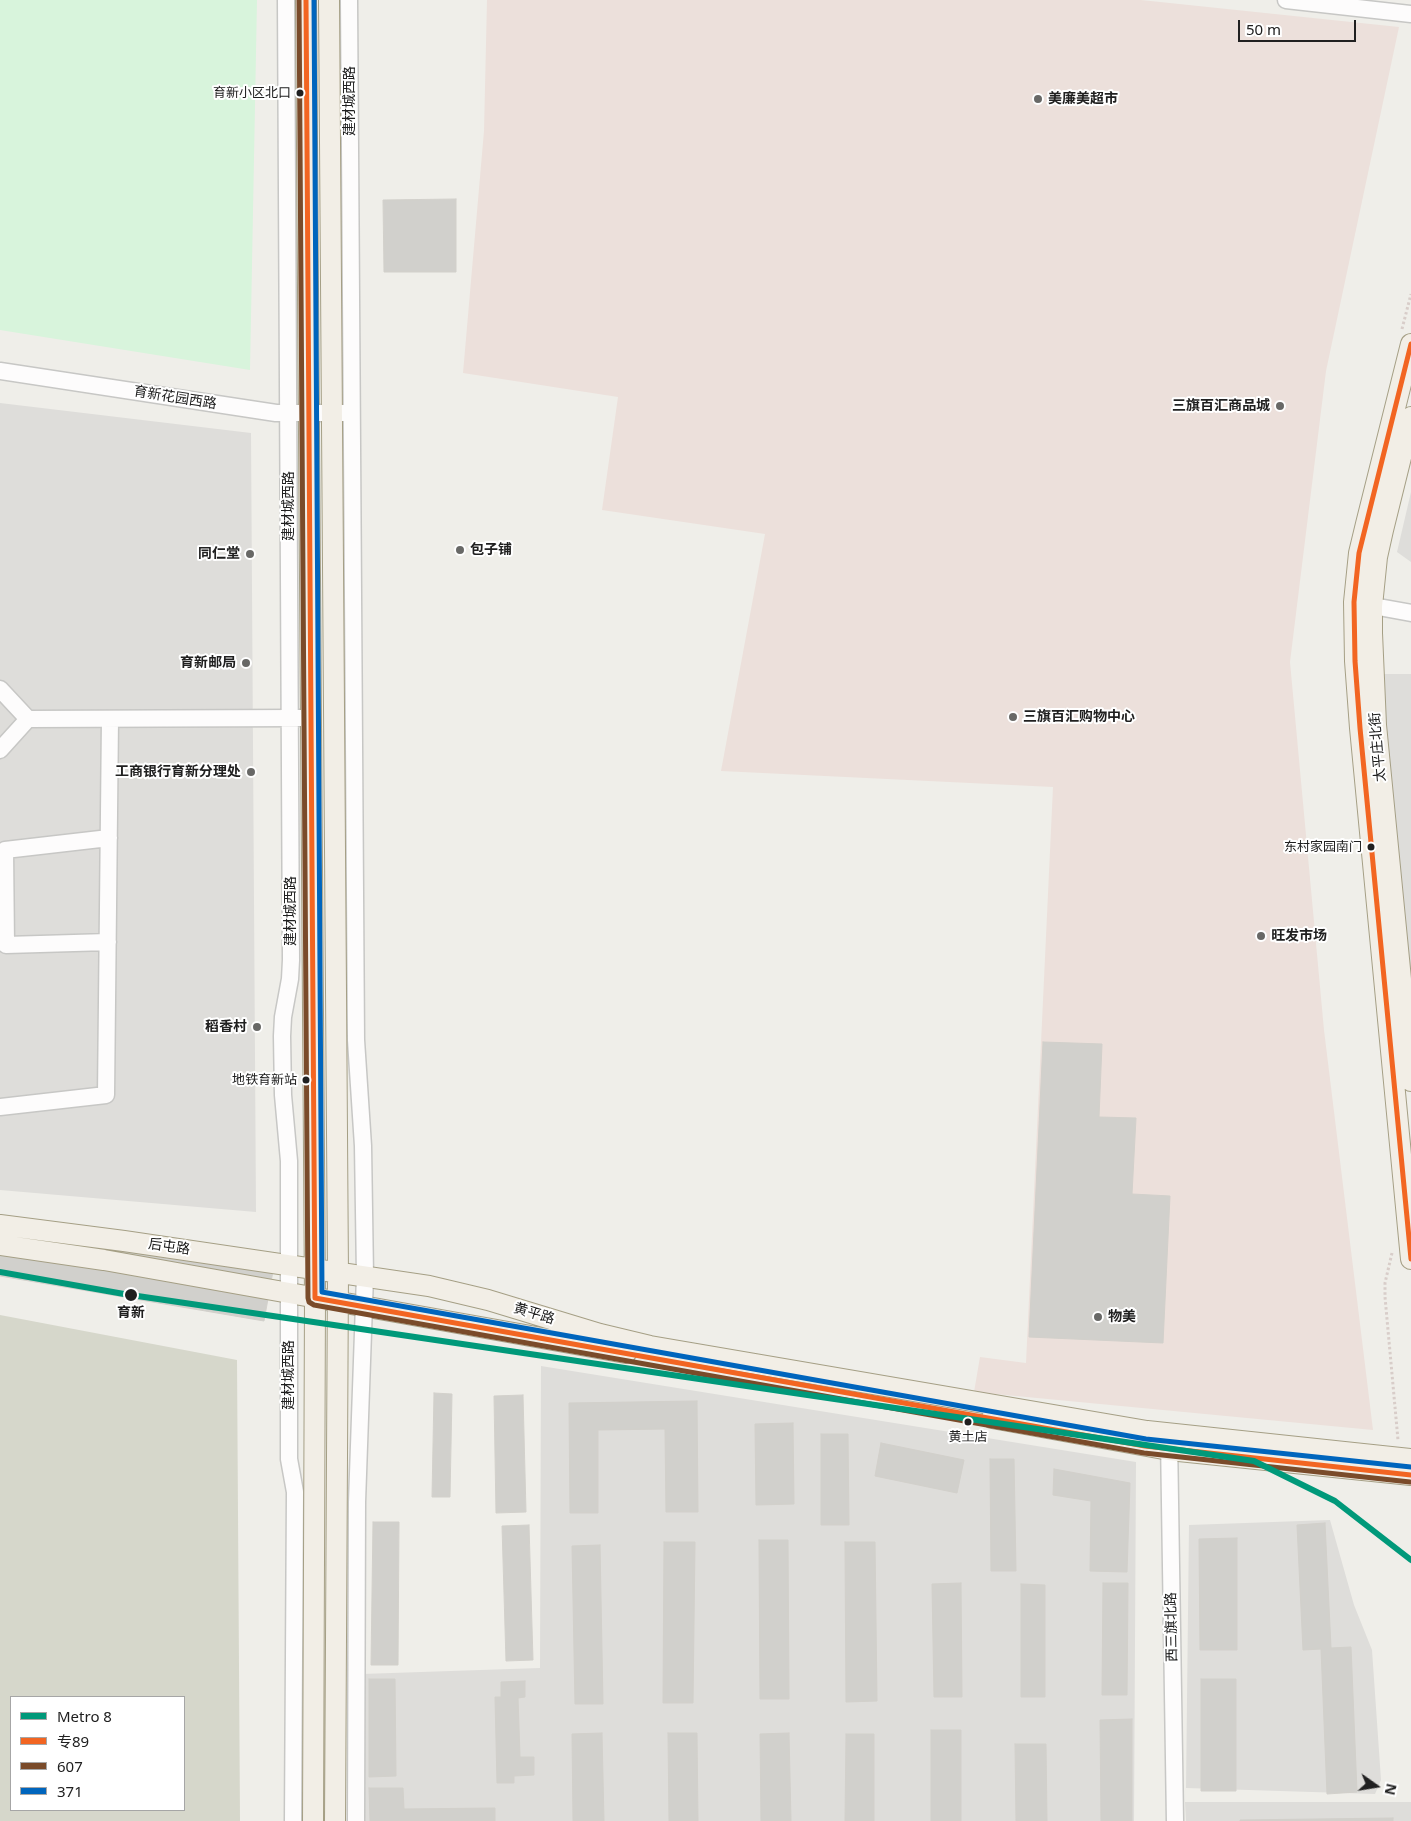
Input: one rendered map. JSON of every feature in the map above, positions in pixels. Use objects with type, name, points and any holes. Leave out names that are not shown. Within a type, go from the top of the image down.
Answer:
[{"type":"main road","name":"建材城西路","points":[[306,0],[315,1298],[313,1821]]},
{"type":"main road","name":"建材城西路","points":[[329,0],[338,1273],[336,1821]]},
{"type":"main road","name":"太平庄北街","points":[[1411,344],[1360,553],[1363,604],[1372,660],[1376,725],[1411,1081]]},
{"type":"main road","name":"太平庄北街","points":[[1411,417],[1382,530],[1375,573],[1363,604],[1355,661],[1411,1259]]},
{"type":"main road","name":"后屯路","points":[[0,1225],[124,1241],[338,1273]]},
{"type":"main road","name":"后屯路","points":[[0,1246],[104,1260],[315,1298]]},
{"type":"main road","name":"黄平路","points":[[338,1273],[429,1286],[460,1293],[600,1334],[650,1346],[1169,1441],[1411,1459]]},
{"type":"main road","name":"黄平路","points":[[315,1298],[1169,1441],[1411,1475]]},
{"type":"street","name":"建材城西路","points":[[286,0],[292,960],[282,1036],[283,1095],[289,1161],[290,1458],[294,1492],[293,1821]]},
{"type":"street","name":"建材城西路","points":[[349,0],[356,1040],[363,1146],[365,1276],[358,1502],[356,1821]]},
{"type":"street","points":[[1286,0],[1411,14]]},
{"type":"street","name":"育新花园西路","points":[[0,371],[288,414],[352,414]]},
{"type":"street","points":[[1363,604],[1411,613]]},
{"type":"street","points":[[0,689],[28,719],[311,718]]},
{"type":"street","points":[[0,750],[28,719]]},
{"type":"street","points":[[0,1106],[106,1095],[110,719]]},
{"type":"street","points":[[108,942],[3,951],[3,848],[109,838]]},
{"type":"street","name":"西三旗北路","points":[[1169,1441],[1175,1821]]},
{"type":"shaded area","name":"三旗百汇购物中心","points":[[487,0],[1141,0],[1399,27],[1326,371],[1290,662],[1324,1030],[1373,1430],[974,1392],[980,1357],[1026,1363],[1053,787],[721,771],[765,534],[602,510],[618,397],[463,373],[484,131]]},
{"type":"shaded area","points":[[0,403],[251,433],[256,1212],[0,1190]]},
{"type":"shaded area","points":[[1411,492],[1411,562],[1397,552]]},
{"type":"shaded area","points":[[1378,674],[1411,674],[1411,986]]},
{"type":"shaded area","points":[[0,1315],[237,1360],[240,1821],[0,1821]]},
{"type":"shaded area","points":[[541,1366],[1136,1462],[1134,1821],[363,1821],[362,1674],[540,1668]]},
{"type":"shaded area","points":[[1330,1520],[1354,1605],[1372,1650],[1381,1780],[1375,1794],[1186,1788],[1189,1525]]},
{"type":"shaded area","points":[[1185,1802],[1411,1802],[1411,1821],[1186,1821]]},
{"type":"green space","points":[[0,0],[257,0],[250,370],[0,330]]},
{"type":"building","points":[[456,199],[456,272],[384,272],[383,200]]},
{"type":"building","points":[[1043,1042],[1102,1044],[1099,1117],[1136,1118],[1132,1194],[1170,1196],[1163,1343],[1029,1337]]},
{"type":"building","name":"育新","points":[[0,1224],[273,1271],[264,1321],[0,1276]]},
{"type":"building","points":[[434,1393],[452,1394],[450,1497],[432,1497]]},
{"type":"building","points":[[523,1395],[526,1512],[496,1513],[494,1396]]},
{"type":"building","points":[[697,1401],[698,1512],[666,1512],[665,1429],[598,1430],[598,1513],[570,1513],[569,1403]]},
{"type":"building","points":[[793,1423],[794,1504],[756,1505],[755,1424]]},
{"type":"building","points":[[821,1434],[848,1434],[849,1525],[821,1525]]},
{"type":"building","points":[[881,1443],[964,1460],[957,1493],[875,1476]]},
{"type":"building","points":[[990,1459],[1014,1459],[1016,1571],[991,1571]]},
{"type":"building","points":[[1054,1469],[1130,1483],[1127,1572],[1090,1571],[1091,1501],[1053,1495]]},
{"type":"building","points":[[373,1522],[399,1522],[398,1665],[371,1665]]},
{"type":"building","points":[[1325,1523],[1331,1648],[1351,1647],[1357,1792],[1327,1794],[1321,1649],[1303,1650],[1297,1525]]},
{"type":"building","points":[[529,1525],[533,1660],[506,1661],[502,1526]]},
{"type":"building","points":[[1237,1538],[1237,1650],[1200,1650],[1199,1539]]},
{"type":"building","points":[[759,1540],[788,1540],[789,1699],[760,1699]]},
{"type":"building","points":[[664,1542],[695,1542],[693,1703],[663,1703]]},
{"type":"building","points":[[845,1542],[875,1542],[877,1701],[846,1702]]},
{"type":"building","points":[[600,1545],[603,1704],[575,1704],[572,1546]]},
{"type":"building","points":[[961,1583],[962,1697],[934,1697],[932,1584]]},
{"type":"building","points":[[1103,1583],[1128,1583],[1127,1695],[1102,1695]]},
{"type":"building","points":[[1021,1584],[1045,1585],[1045,1697],[1021,1697]]},
{"type":"building","points":[[369,1679],[395,1679],[396,1776],[369,1777]]},
{"type":"building","points":[[1201,1679],[1236,1679],[1236,1791],[1201,1791]]},
{"type":"building","points":[[525,1681],[525,1697],[518,1698],[520,1757],[534,1757],[534,1775],[514,1776],[514,1783],[497,1783],[495,1697],[501,1697],[501,1682]]},
{"type":"building","points":[[1132,1719],[1132,1821],[1101,1821],[1100,1720]]},
{"type":"building","points":[[931,1730],[961,1730],[961,1821],[931,1821]]},
{"type":"building","points":[[602,1733],[604,1821],[573,1821],[572,1734]]},
{"type":"building","points":[[668,1733],[697,1733],[698,1821],[669,1821]]},
{"type":"building","points":[[789,1733],[791,1821],[761,1821],[760,1734]]},
{"type":"building","points":[[846,1734],[874,1734],[874,1821],[845,1821]]},
{"type":"building","points":[[1015,1744],[1046,1744],[1047,1821],[1016,1821]]},
{"type":"building","points":[[369,1788],[403,1788],[404,1809],[495,1808],[495,1821],[370,1821]]},
{"type":"building","points":[[1393,1818],[1393,1821],[1240,1821],[1240,1820]]},
{"type":"metro line","name":"8","points":[[0,1272],[124,1294],[1254,1461],[1335,1501],[1411,1560]]},
{"type":"transit line","name":"607","points":[[299,0],[309,1302],[314,1305],[1144,1453],[1410,1482]]},
{"type":"transit line","name":"专89","points":[[306,0],[315,1298],[1145,1446],[1411,1475]]},
{"type":"transit line","name":"371","points":[[314,0],[322,1292],[1146,1439],[1411,1467]]},
{"type":"transit line","name":"专89","points":[[1411,344],[1359,553],[1354,602],[1355,661],[1360,728],[1411,1259]]},
{"type":"place","name":"育新小区北口","points":[[300,93]]},
{"type":"place","name":"美廉美超市","points":[[1038,99]]},
{"type":"place","name":"三旗百汇商品城","points":[[1280,406]]},
{"type":"place","name":"包子铺","points":[[460,550]]},
{"type":"place","name":"同仁堂","points":[[250,554]]},
{"type":"place","name":"育新邮局","points":[[246,663]]},
{"type":"place","name":"三旗百汇购物中心","points":[[1013,717]]},
{"type":"place","name":"工商银行育新分理处","points":[[251,772]]},
{"type":"place","name":"东村家园南门","points":[[1371,847]]},
{"type":"place","name":"旺发市场","points":[[1261,936]]},
{"type":"place","name":"稻香村","points":[[257,1027]]},
{"type":"place","name":"地铁育新站","points":[[306,1080]]},
{"type":"place","name":"育新","points":[[131,1295]]},
{"type":"place","name":"物美","points":[[1098,1317]]},
{"type":"place","name":"黄土店","points":[[968,1422]]}]
